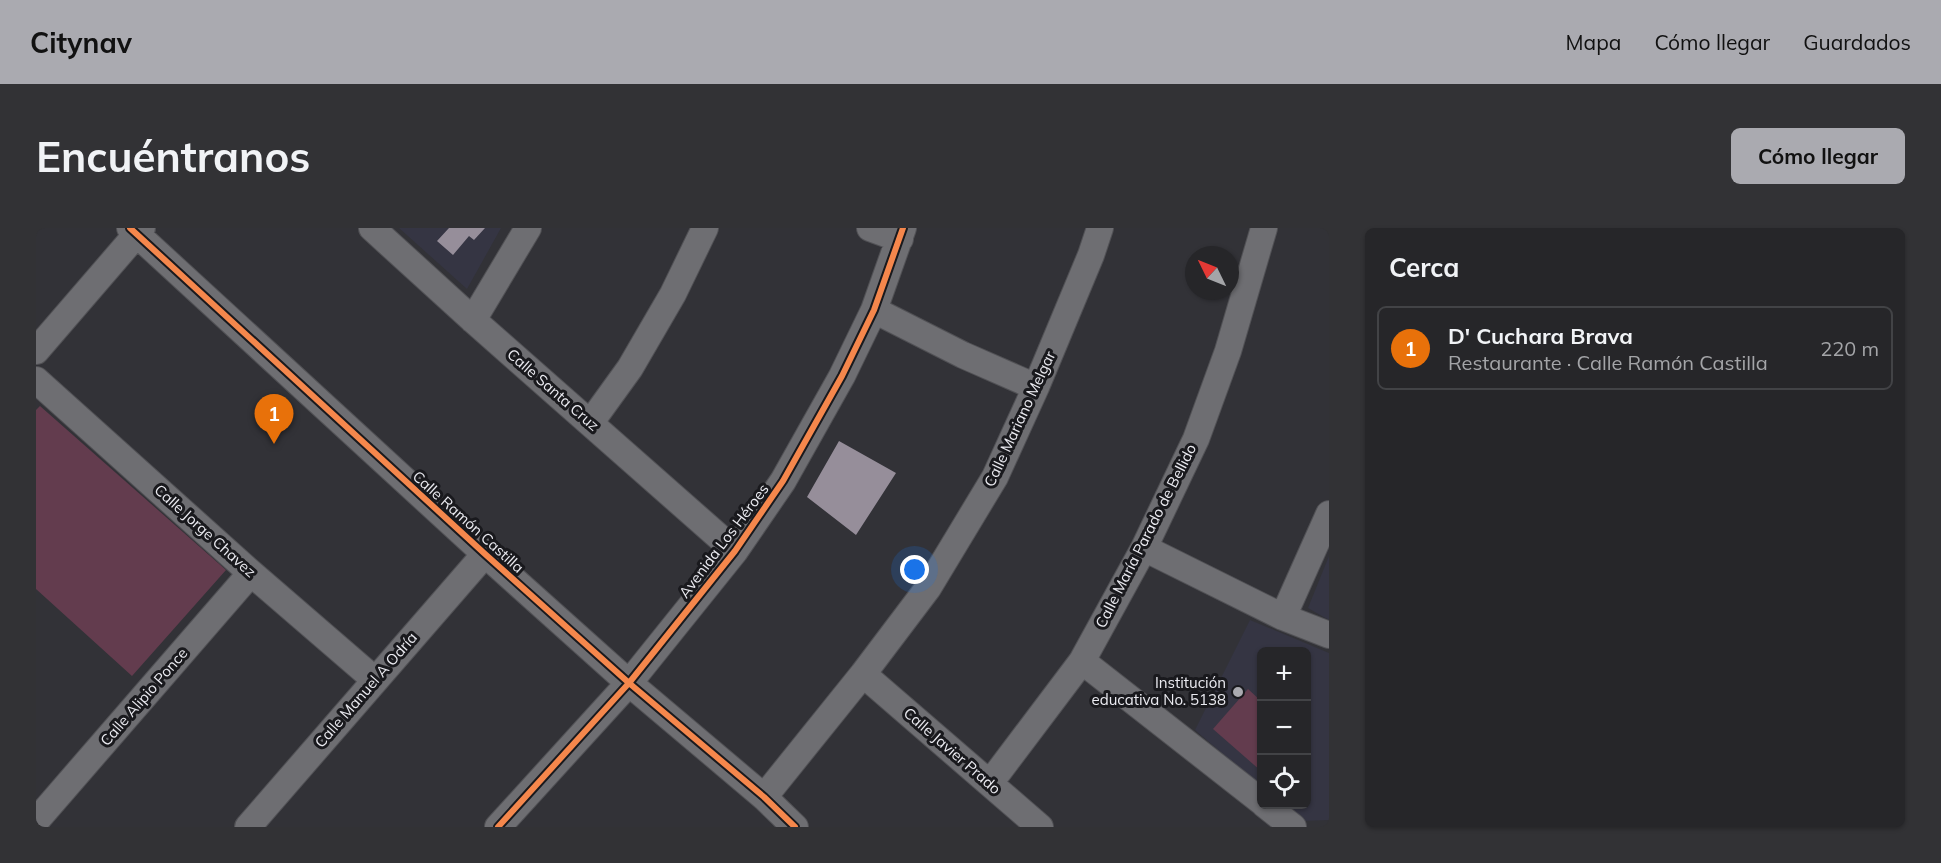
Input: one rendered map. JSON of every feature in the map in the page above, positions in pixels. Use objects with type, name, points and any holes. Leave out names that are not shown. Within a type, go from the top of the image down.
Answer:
[{"type":"street","name":"Calle Santa Cruz","points":[[372,228],[735,551]]},
{"type":"street","points":[[473,320],[528,228]]},
{"type":"street","points":[[591,422],[630,368],[673,294],[705,228]]},
{"type":"street","points":[[870,228],[902,234]]},
{"type":"street","name":"Calle Mariano Melgar","points":[[764,797],[863,674],[928,588],[995,477],[1036,387],[1100,228]]},
{"type":"street","name":"Calle María Parado de Bellido","points":[[990,783],[1082,661],[1144,548],[1196,439],[1228,351],[1264,228]]},
{"type":"street","points":[[36,351],[136,230]]},
{"type":"street","name":"Calle Ramón Castilla","points":[[136,230],[485,554],[629,683],[764,797],[795,827]]},
{"type":"street","name":"Avenida Los Héroes","points":[[513,822],[735,551],[783,481],[842,376],[874,310],[902,234]]},
{"type":"street","points":[[874,310],[963,355],[1036,387]]},
{"type":"street","name":"Calle Jorge Chavez","points":[[36,380],[251,573],[375,680]]},
{"type":"street","points":[[1283,617],[1329,514]]},
{"type":"street","points":[[1144,548],[1283,617],[1329,635]]},
{"type":"street","name":"Calle Manuel A Odría","points":[[248,827],[485,554]]},
{"type":"street","name":"Calle Alipio Ponce","points":[[36,821],[251,573]]},
{"type":"street","points":[[1082,661],[1257,798]]},
{"type":"street","name":"Calle Javier Prado","points":[[863,674],[1040,827]]},
{"type":"street","points":[[1270,809],[1293,827]]},
{"type":"shaded area","points":[[399,228],[501,228],[467,289]]},
{"type":"shaded area","points":[[40,406],[226,570],[132,676],[36,589],[36,410]]},
{"type":"shaded area","points":[[1329,556],[1329,620],[1308,608]]},
{"type":"shaded area","name":"Institución educativa No. 5138","points":[[1250,620],[1329,653],[1329,820],[1301,821],[1286,809],[1311,809],[1311,647],[1257,647],[1257,784],[1195,730]]},
{"type":"shaded area","points":[[1248,689],[1257,697],[1257,768],[1213,729]]},
{"type":"building","points":[[449,228],[485,228],[474,240],[469,236],[453,255],[437,241]]},
{"type":"building","points":[[839,441],[896,473],[856,535],[807,497]]},
{"type":"cycle path","points":[[130,228],[485,554],[629,683],[764,797],[795,827]]},
{"type":"cycle path","points":[[498,827],[629,683],[735,551],[783,481],[842,376],[874,310],[903,228]]},
{"type":"place","name":"D' Cuchara Brava","points":[[274,444]]},
{"type":"place","name":"Institución educativa No. 5138","points":[[1238,692]]}]
